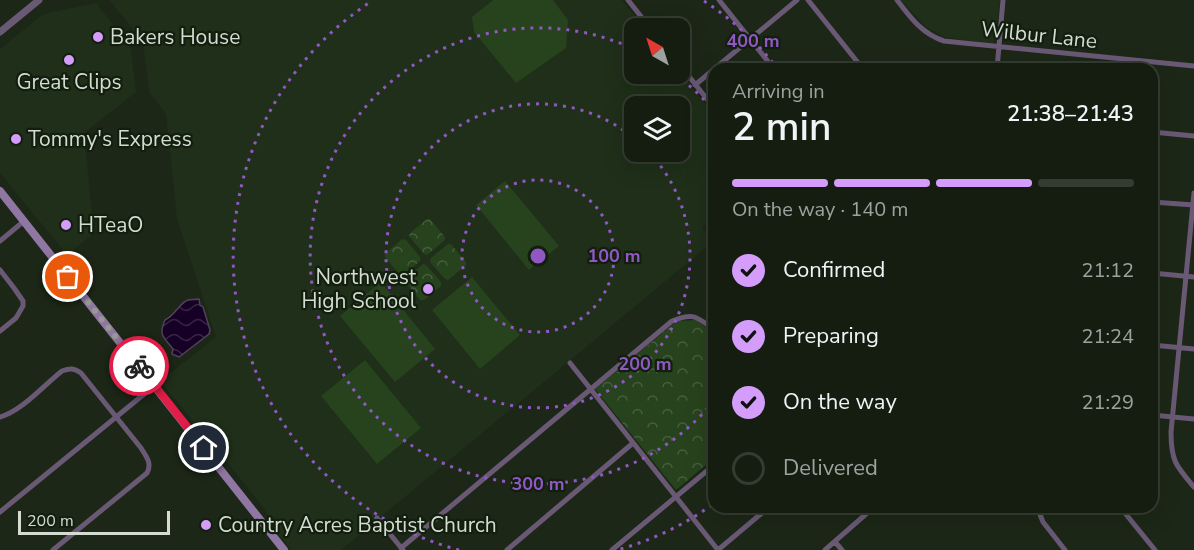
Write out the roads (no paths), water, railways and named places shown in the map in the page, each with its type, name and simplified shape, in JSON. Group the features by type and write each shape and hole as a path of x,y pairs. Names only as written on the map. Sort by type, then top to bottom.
{"main road":[{"path":"0,191 281,549"}],"street":[{"path":"0,32 39,0"},
{"path":"628,0 642,18"},
{"path":"719,0 769,63"},
{"path":"721,63 797,0"},
{"path":"808,0 858,63"},
{"name":"Wilbur Lane","path":"897,0 920,27 934,38 944,41 1194,66"},
{"path":"998,63 1003,0"},
{"path":"695,85 708,74"},
{"path":"690,78 708,101"},
{"path":"1158,133 1194,136"},
{"path":"1194,193 1171,450 1177,467 1194,487"},
{"path":"1158,202 1193,205"},
{"path":"0,241 24,221"},
{"path":"0,270 15,288 23,301 23,306 16,318 0,331"},
{"path":"1158,274 1194,278"},
{"path":"377,518 402,549 672,321 687,315 708,325"},
{"path":"1158,346 1194,350"},
{"path":"570,363 718,550 762,513"},
{"path":"0,417 15,410 62,371 69,368 76,369 117,417 148,460 147,474 53,550"},
{"path":"0,512 154,386"},
{"path":"1158,416 1194,419"},
{"path":"507,550 633,443"},
{"path":"612,550 708,470"},
{"path":"825,550 867,513"},
{"path":"1039,513 1043,522 1065,550"},
{"path":"1125,513 1155,550"},
{"path":"835,542 842,550"}],"water":[{"path":"199,299 210,330 209,334 179,357 172,354 173,349 163,336 163,325 165,320 182,304 189,300"}],"place":[{"name":"Bakers House","path":"98,37"},
{"name":"Great Clips","path":"69,60"},
{"name":"Tommy's Express","path":"16,139"},
{"name":"HTeaO","path":"66,225"},
{"name":"Northwest High School","path":"428,289"},
{"name":"Country Acres Baptist Church","path":"206,525"}]}
